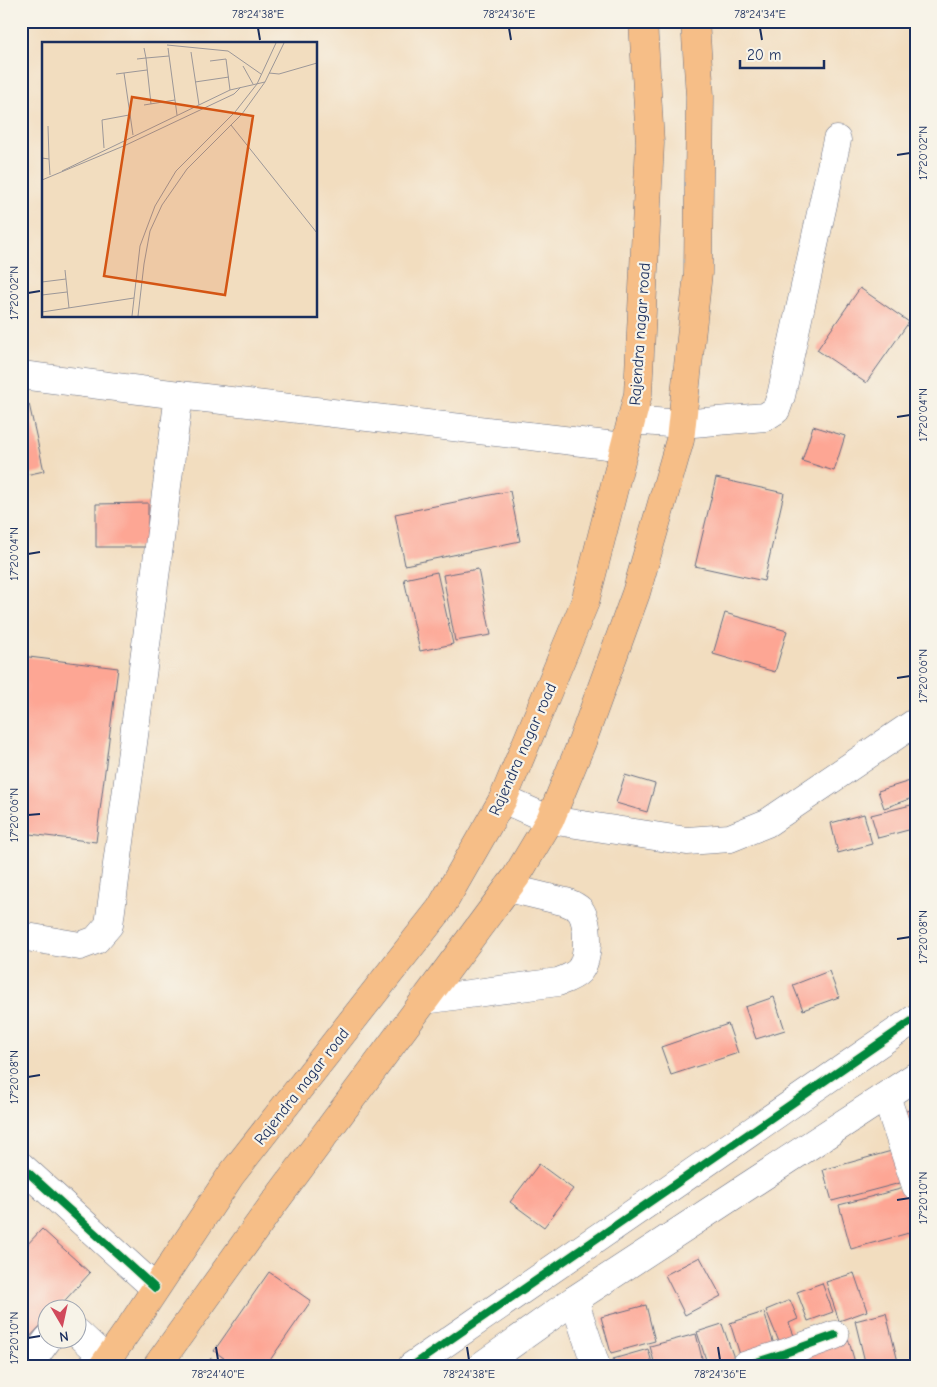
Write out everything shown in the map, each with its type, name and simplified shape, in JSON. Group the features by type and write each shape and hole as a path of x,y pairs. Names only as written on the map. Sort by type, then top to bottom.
{"main road":[{"name":"Rajendra nagar road","path":"105,1363 231,1175 440,908 503,799 585,602 638,394 650,143 643,21"},
{"path":"157,1366 277,1199 516,877 550,820 582,742 636,593 680,440 698,272 700,96 695,21"}],"street":[{"path":"631,420 682,424 765,417 776,410 781,396 837,140"},
{"path":"21,375 624,447"},
{"path":"21,936 80,946 96,940 109,925 179,395"},
{"path":"503,799 550,820 688,841 730,838 767,823 916,722"},
{"path":"424,1000 558,982 571,977 579,970 586,953 587,939 584,918 579,910 574,905 566,902 508,888"},
{"path":"412,1366 916,1018"},
{"path":"481,1366 574,1300 916,1076"},
{"path":"886,1096 916,1186"},
{"path":"21,1166 155,1288"},
{"path":"574,1300 596,1366"},
{"path":"744,1366 790,1359 835,1334"},
{"path":"88,1343 105,1363"},
{"path":"28,1366 40,1350"}],"building":[{"path":"860,288 909,322 866,383 817,350"},
{"path":"29,404 44,471 21,476 21,405"},
{"path":"813,426 845,436 834,471 802,461"},
{"path":"716,478 784,493 764,581 695,566"},
{"path":"510,491 520,541 405,565 395,514"},
{"path":"148,503 148,547 96,547 96,504"},
{"path":"478,569 491,635 455,641 443,575"},
{"path":"437,572 453,644 420,651 404,579"},
{"path":"725,613 787,631 775,672 713,654"},
{"path":"21,656 118,668 96,842 21,833"},
{"path":"625,775 655,784 647,812 616,803"},
{"path":"910,781 915,797 884,808 878,791"},
{"path":"915,804 916,828 878,838 871,815"},
{"path":"864,814 872,844 838,853 831,823"},
{"path":"829,971 839,997 803,1010 793,985"},
{"path":"774,997 785,1030 756,1039 745,1007"},
{"path":"728,1024 738,1053 671,1075 661,1047"},
{"path":"916,1108 916,1149 903,1112"},
{"path":"895,1150 904,1182 832,1201 823,1170"},
{"path":"539,1164 573,1189 544,1227 510,1202"},
{"path":"908,1187 916,1215 916,1231 851,1249 839,1205"},
{"path":"42,1229 90,1273 65,1300 38,1300 38,1328 21,1346 21,1251"},
{"path":"700,1257 721,1296 685,1315 665,1275"},
{"path":"269,1272 311,1301 266,1366 235,1366 214,1351"},
{"path":"854,1273 867,1311 839,1321 826,1282"},
{"path":"822,1283 833,1312 808,1321 797,1292"},
{"path":"790,1300 798,1319 789,1323 797,1343 782,1349 766,1310"},
{"path":"646,1305 655,1341 611,1353 601,1317"},
{"path":"764,1312 775,1348 741,1358 730,1323"},
{"path":"886,1313 899,1366 866,1366 855,1321"},
{"path":"722,1324 735,1361 720,1366 708,1366 697,1332"},
{"path":"696,1334 704,1366 655,1366 650,1346"},
{"path":"848,1338 856,1366 798,1366 794,1352"},
{"path":"648,1349 653,1366 615,1366 613,1359"},
{"path":"585,1357 587,1366 555,1366 555,1365"},
{"path":"211,1358 223,1366 206,1366"}],"cycle path":[{"path":"412,1366 916,1018"},
{"path":"21,1166 155,1288"},
{"path":"744,1366 835,1335"}]}
